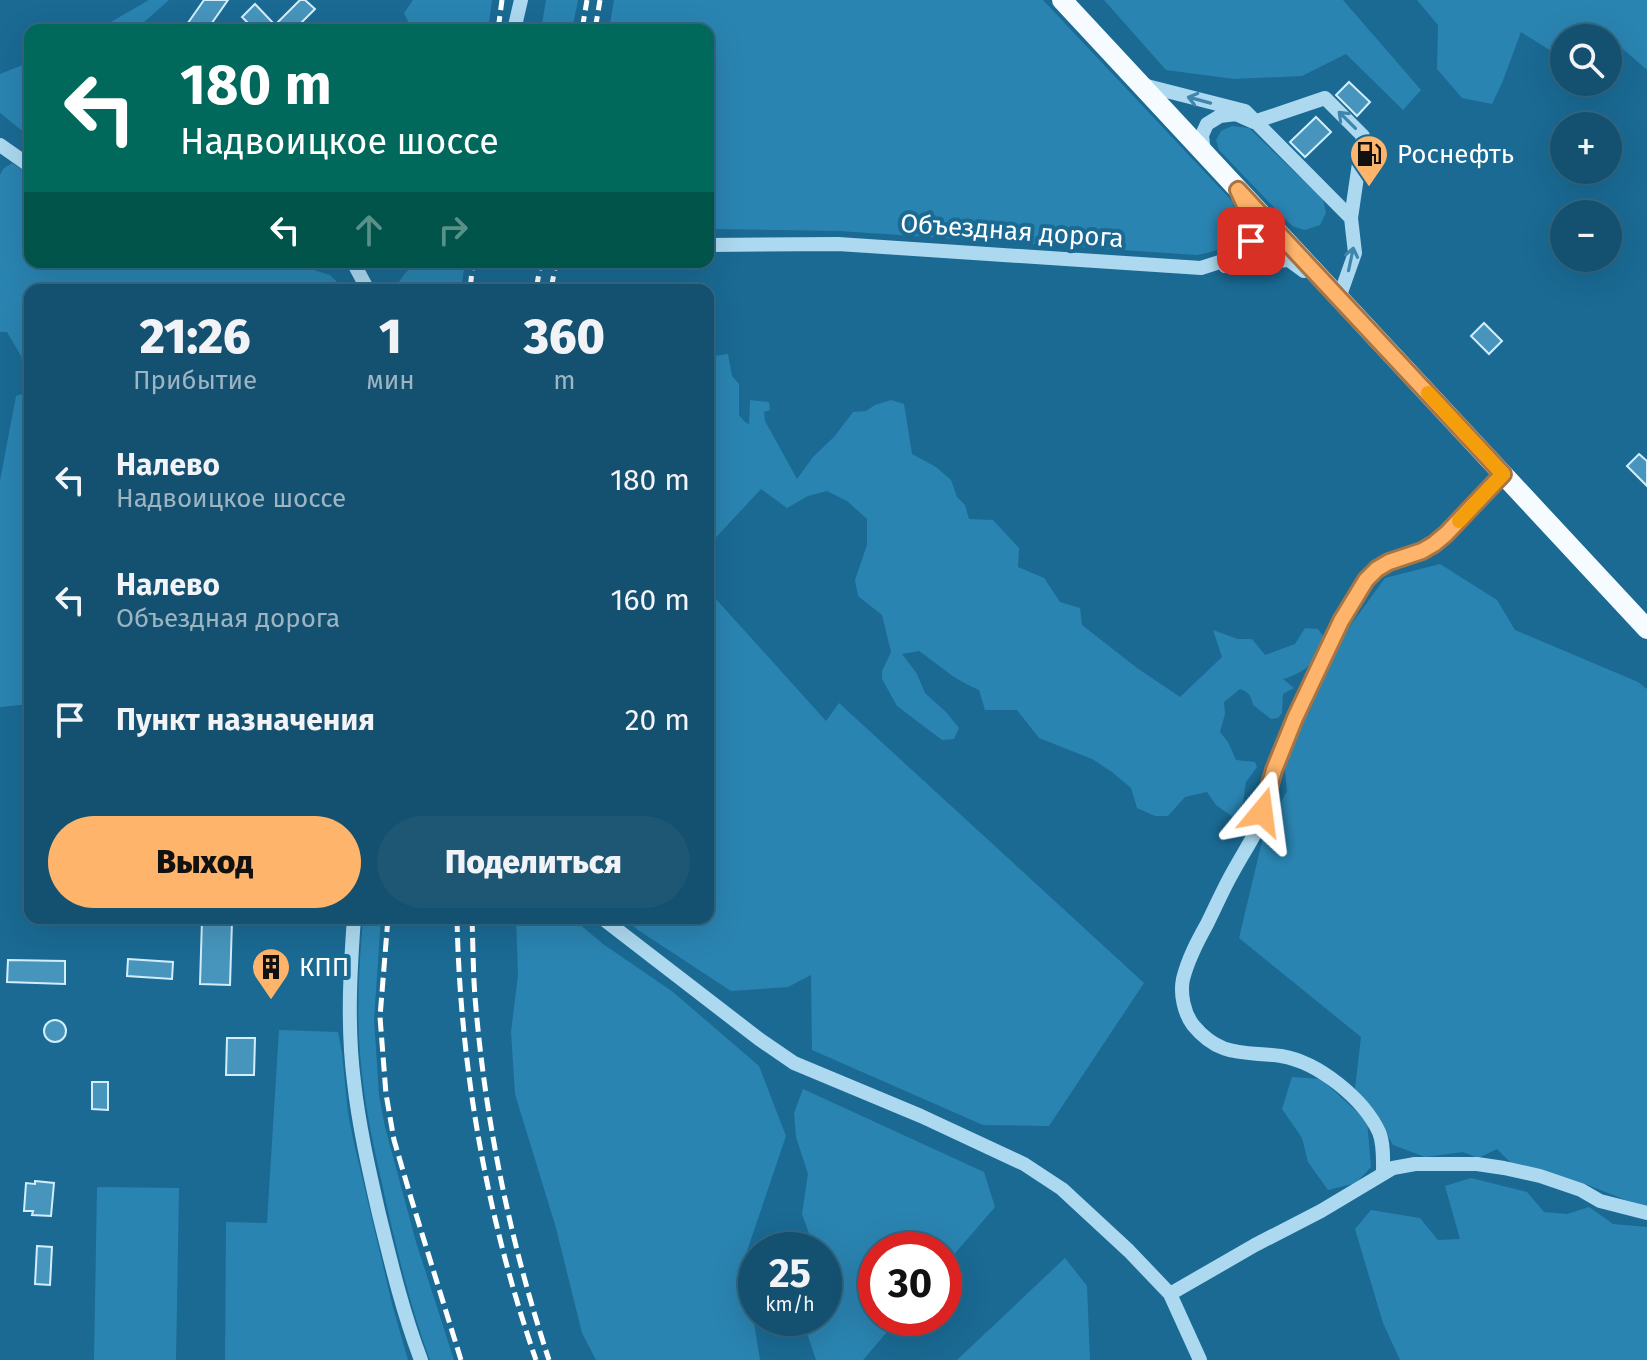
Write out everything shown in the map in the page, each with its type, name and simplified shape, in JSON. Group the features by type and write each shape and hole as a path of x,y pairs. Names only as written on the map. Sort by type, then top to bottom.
{"main road":[{"path":"1062,0 1647,629"}],"street":[{"path":"515,24 521,0"},
{"path":"1140,85 1245,111 1351,218"},
{"path":"1201,268 1289,260 1339,298 1355,253 1351,218 1363,136 1325,98 1254,122 1236,114 1220,116 1207,124 1202,135 1204,154"},
{"path":"3,152 24,163"},
{"name":"Объездная дорога","path":"714,245 838,244 1201,268 1235,257 1251,241 1250,216 1238,190"},
{"path":"1383,1174 1380,1134 1358,1101 1342,1086 1300,1062 1284,1057 1232,1052 1205,1037 1185,1012 1182,983 1193,950 1254,834 1274,770 1295,718 1341,621 1366,580 1389,562 1434,544 1503,474"},
{"path":"354,924 350,1018 353,1081 361,1135 397,1286 421,1360"},
{"path":"610,924 794,1063 921,1116 1024,1164 1062,1189 1170,1294 1200,1360"},
{"path":"1170,1294 1393,1168 1415,1164 1477,1164 1504,1168 1540,1176 1581,1190 1600,1201 1647,1213"}],"shaded area":[{"path":"149,0 169,0 142,24 107,24"},
{"path":"413,0 492,0 489,24 409,24 404,13"},
{"path":"546,0 578,0 573,24 542,24"},
{"path":"614,0 1043,0 1232,201 1236,233 1228,245 1197,255 839,231 714,229 714,24 610,24"},
{"path":"1104,0 1343,0 1421,90 1403,110 1346,54 1302,76 1234,79 1166,70"},
{"path":"1417,0 1647,0 1647,70 1622,48 1622,24 1550,24 1550,50 1521,32 1492,104 1462,98 1437,69 1438,25"},
{"path":"24,64 24,132 0,113 0,74"},
{"path":"1232,126 1249,128 1323,199 1326,213 1320,225 1305,230 1292,226 1219,150 1216,140 1221,131"},
{"path":"12,163 24,171 24,268 308,268 330,275 339,284 24,284 24,367 7,332 0,332 0,175"},
{"path":"464,268 462,284 399,284 410,269"},
{"path":"728,354 732,376 739,384 739,415 745,422 749,424 750,400 769,402 770,410 764,412 765,421 797,479 853,412 866,411 891,400 904,404 912,454 936,467 951,480 969,519 993,520 1019,548 1018,567 1044,578 1060,602 1080,608 1082,625 1180,697 1222,657 1213,630 1238,639 1252,639 1265,655 1295,644 1305,628 1318,629 1324,637 1315,659 1299,673 1283,679 1294,688 1283,694 1282,713 1278,718 1271,719 1253,705 1249,695 1240,689 1224,702 1225,714 1220,732 1236,760 1255,762 1257,767 1246,782 1243,803 1234,818 1216,805 1207,792 1185,797 1168,816 1155,816 1137,808 1131,788 1112,772 1092,759 1039,738 1017,710 985,710 979,690 919,651 902,654 917,674 925,693 959,728 954,739 942,740 897,706 882,679 882,671 891,652 882,615 858,596 855,580 867,545 867,519 847,501 827,491 808,496 787,508 761,489 714,540 715,356"},
{"path":"24,393 24,705 0,707 0,481 16,396"},
{"path":"1440,564 1497,600 1515,630 1638,682 1647,689 1647,1207 1588,1185 1513,1165 1497,1149 1478,1158 1463,1152 1425,1157 1393,1145 1378,1118 1355,1088 1361,1037 1239,938 1264,833 1287,791 1284,762 1347,630 1385,578"},
{"path":"714,592 715,598 826,721 839,703 1144,983 1049,1126 983,1125 812,1050 811,975 788,987 731,991 632,924 714,924"},
{"path":"363,924 381,924 374,1019 379,1095 416,1242 454,1360 430,1360 405,1282 365,1099 359,1046"},
{"path":"516,924 579,924 673,992 759,1066 786,1136 753,1232 738,1232 738,1336 756,1336 760,1360 596,1360 582,1333 556,1228 515,1094 511,1032 518,975"},
{"path":"279,1030 338,1032 354,1143 408,1360 225,1360 226,1222 267,1223"},
{"path":"1292,1077 1321,1079 1367,1121 1371,1167 1356,1183 1328,1190 1308,1162 1302,1138 1282,1109"},
{"path":"803,1089 984,1172 995,1207 962,1245 962,1232 858,1232 858,1336 884,1336 863,1360 816,1360 808,1336 842,1336 842,1232 808,1232 802,1214 808,1174 796,1137 794,1113"},
{"path":"1471,1178 1527,1192 1544,1212 1567,1214 1589,1207 1613,1224 1647,1227 1647,1360 1400,1360 1383,1323 1355,1229 1371,1210 1420,1218 1438,1240 1460,1239 1445,1186"},
{"path":"97,1187 179,1188 176,1360 94,1360"},
{"path":"1065,1258 1087,1286 1090,1360 957,1360"}],"building":[{"path":"204,0 228,0 211,24 187,24"},
{"path":"300,0 305,0 315,9 300,24 276,24"},
{"path":"255,4 274,24 249,24 242,17"},
{"path":"1349,82 1370,102 1357,116 1336,95"},
{"path":"1316,117 1331,132 1305,157 1290,142"},
{"path":"1484,323 1502,341 1489,354 1471,336"},
{"path":"1639,454 1647,461 1647,486 1627,466"},
{"path":"202,924 232,924 230,985 200,984"},
{"path":"128,959 173,962 172,979 127,976"},
{"path":"8,960 65,961 65,984 7,982"},
{"path":"55,1020 63,1023 66,1031 63,1039 55,1042 47,1039 44,1031 47,1023"},
{"path":"227,1038 255,1038 254,1075 226,1075"},
{"path":"92,1082 108,1082 108,1110 92,1109"},
{"path":"35,1181 54,1183 51,1216 32,1215 33,1211 24,1211 26,1183 35,1184"},
{"path":"37,1246 52,1247 50,1285 35,1284"}],"railway":[{"path":"499,24 502,0"},
{"path":"583,24 587,0"},
{"path":"596,24 600,0"},
{"path":"471,284 472,268"},
{"path":"537,284 540,268"},
{"path":"552,284 555,268"},
{"path":"388,924 380,1017 386,1094 394,1140 461,1360"},
{"path":"457,924 464,1030 479,1142 503,1252 536,1360"},
{"path":"472,924 479,1043 493,1135 522,1271 549,1360"}],"slow traffic":[{"path":"1428,393 1503,474 1459,521"}],"place":[{"name":"Роснефть","path":"1369,188"},
{"name":"КПП","path":"271,1001"}],"route":[{"path":"1251,241 1250,216 1238,190 1503,474 1434,544 1408,557 1389,562 1366,580 1341,621 1282,747 1262,812"}]}
